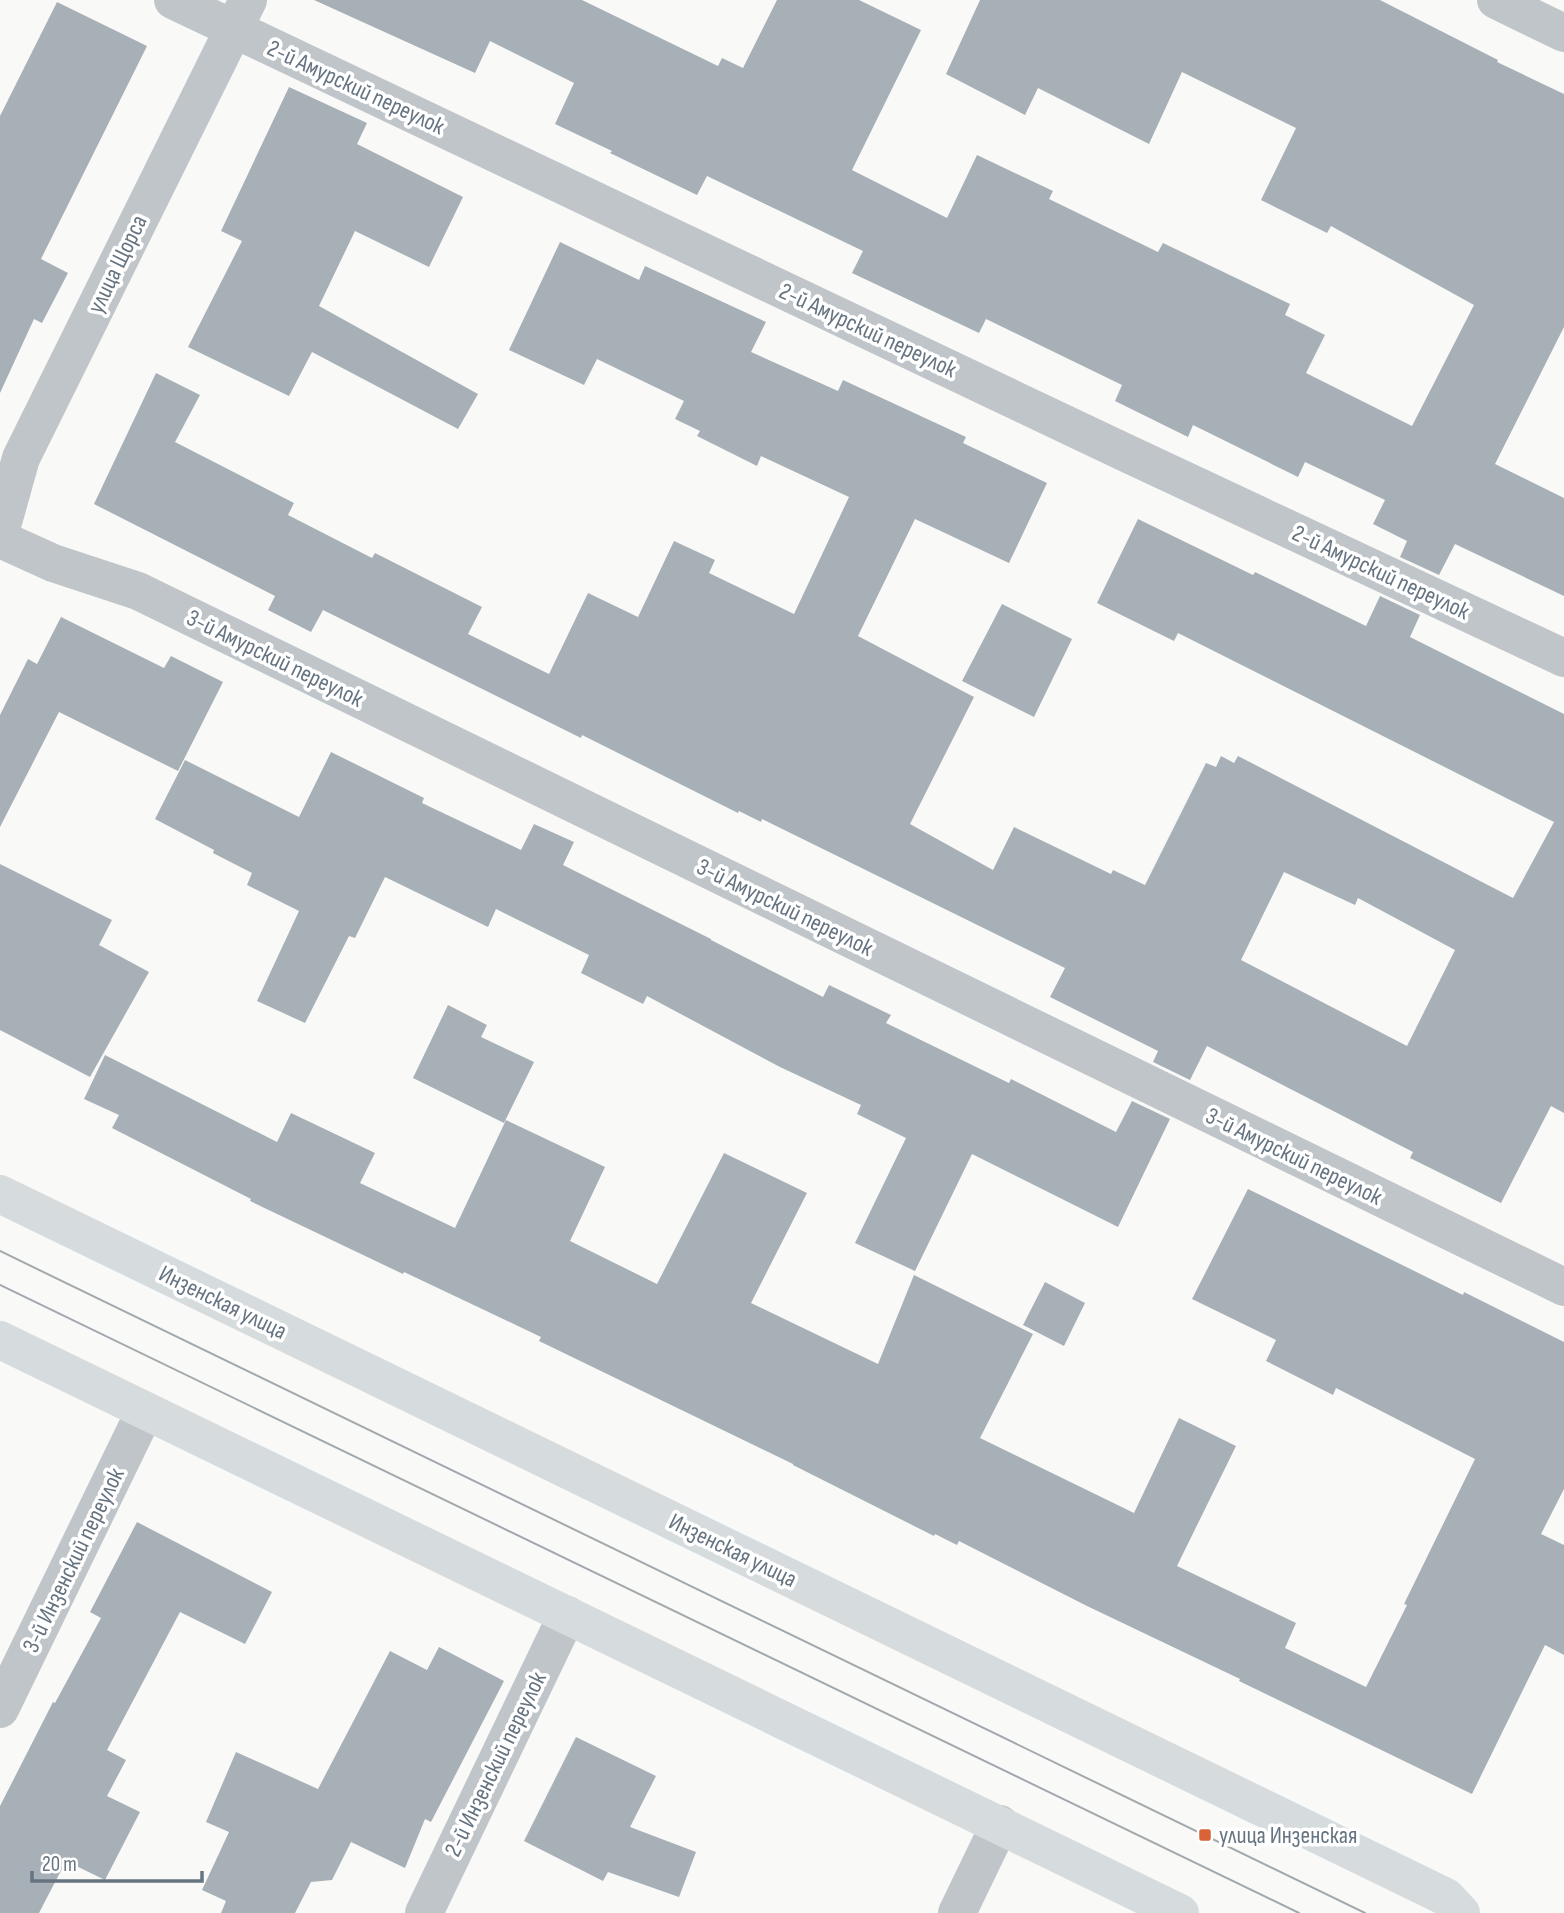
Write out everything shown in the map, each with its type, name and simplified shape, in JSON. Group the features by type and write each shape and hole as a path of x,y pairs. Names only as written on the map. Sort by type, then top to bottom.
{"main road":[{"name":"Инзенская улица","path":"0,1194 1446,1897 1461,1913"},
{"path":"0,1340 1180,1913"}],"street":[{"name":"2-й Амурский переулок","path":"173,0 240,14 1124,452 1564,658"},
{"path":"1496,0 1564,33"},
{"name":"улица Щорса","path":"0,533 21,458 240,14"},
{"name":"3-й Амурский переулок","path":"0,539 53,563 138,592 1564,1287"},
{"name":"3-й Инзенский переулок","path":"0,1709 145,1411"},
{"name":"2-й Инзенский переулок","path":"424,1913 567,1615"},
{"path":"957,1913 1000,1824"}],"building":[{"path":"314,0 582,0 718,66 722,58 743,68 777,0 859,0 921,30 852,170 947,218 977,155 1053,191 1049,199 1158,252 1163,243 1290,304 1285,315 1325,335 1306,373 1412,426 1474,305 1331,226 1327,233 1261,200 1296,128 1182,72 1149,144 1038,88 1025,115 946,74 980,0 1380,0 1564,94 1564,327 1495,464 1564,498 1564,596 1455,544 1439,575 1400,557 1407,541 1373,524 1385,500 1305,462 1298,477 1193,425 1188,437 1115,401 1122,385 986,319 979,333 852,273 863,251 707,176 697,195 610,153 612,151 555,124 574,83 490,41 475,73"},
{"path":"57,2 147,46 41,259 68,273 42,323 34,319 0,393 0,116"},
{"path":"289,87 367,123 357,144 463,197 429,267 355,231 319,306 478,394 458,429 312,352 289,396 188,347 242,241 221,231"},
{"path":"560,242 639,280 645,266 766,322 751,352 838,391 843,380 966,437 963,443 1047,483 1009,563 915,519 858,636 974,697 910,824 993,870 1014,827 1111,874 1113,870 1145,885 1206,763 1216,767 1221,756 1234,763 1238,756 1513,898 1554,822 1178,633 1174,641 1097,603 1138,519 1366,626 1380,596 1420,615 1410,637 1564,714 1564,1113 1551,1106 1501,1203 1410,1158 1413,1152 1207,1046 1190,1080 1153,1062 1158,1051 1050,997 1065,968 762,819 761,822 739,811 738,813 582,735 581,738 323,610 311,632 268,610 275,596 94,504 156,373 200,395 175,442 294,503 288,515 372,558 375,553 482,607 468,634 549,674 588,593 638,617 674,541 715,560 709,573 794,614 849,497 761,456 757,466 697,436 700,431 675,419 684,401 597,359 584,385 509,350","holes":["1284,872 1355,905 1358,898 1455,950 1407,1046 1241,960"]},
{"path":"1002,604 1072,639 1034,717 962,681"},
{"path":"61,617 164,668 171,656 223,682 178,771 59,712 0,827 0,715 28,659 37,664"},
{"path":"331,752 424,798 422,803 521,850 534,824 574,842 563,865 823,997 829,985 891,1015 886,1023 1009,1083 1011,1079 1116,1132 1132,1101 1170,1119 1118,1227 972,1154 915,1271 855,1243 906,1138 857,1114 861,1105 780,1067 647,996 643,1004 581,973 589,955 496,909 488,927 385,877 355,938 349,936 305,1023 257,1001 299,911 247,885 252,873 155,819 185,760 299,817"},
{"path":"0,864 112,920 99,945 149,972 90,1077 0,1030"},
{"path":"448,1005 487,1025 481,1037 534,1062 504,1123 413,1078"},
{"path":"105,1055 277,1142 291,1113 375,1153 360,1183 455,1228 506,1120 605,1167 570,1241 657,1284 724,1153 807,1193 751,1303 878,1364 914,1275 1033,1334 980,1438 1134,1513 1179,1418 1236,1446 1177,1566 1296,1623 1285,1648 1366,1687 1475,1459 1336,1388 1333,1395 1266,1361 1276,1340 1192,1299 1248,1189 1564,1342 1564,1489 1541,1534 1564,1545 1564,1655 1545,1645 1472,1794 959,1541 957,1545 935,1534 934,1536 793,1464 539,1341 541,1337 250,1201 251,1199 112,1128 119,1115 84,1099"},
{"path":"1045,1282 1085,1303 1064,1346 1023,1325"},
{"path":"137,1522 272,1592 245,1644 180,1612 107,1750 126,1760 107,1796 140,1812 105,1880 66,1861 39,1913 0,1913 0,1806 53,1702 55,1703 101,1618 90,1612"},
{"path":"439,1647 504,1681 431,1822 425,1819 405,1868 351,1842 332,1880 311,1882 295,1913 221,1913 226,1901 202,1890 229,1832 206,1822 236,1752 318,1789 390,1651 427,1670"},
{"path":"576,1737 656,1776 630,1827 696,1852 679,1897 608,1872 603,1881 524,1841"}],"tram line":[{"path":"0,1251 1365,1913"},
{"path":"0,1285 1299,1913"}],"place":[{"name":"улица Инзенская","path":"1205,1835"}]}
